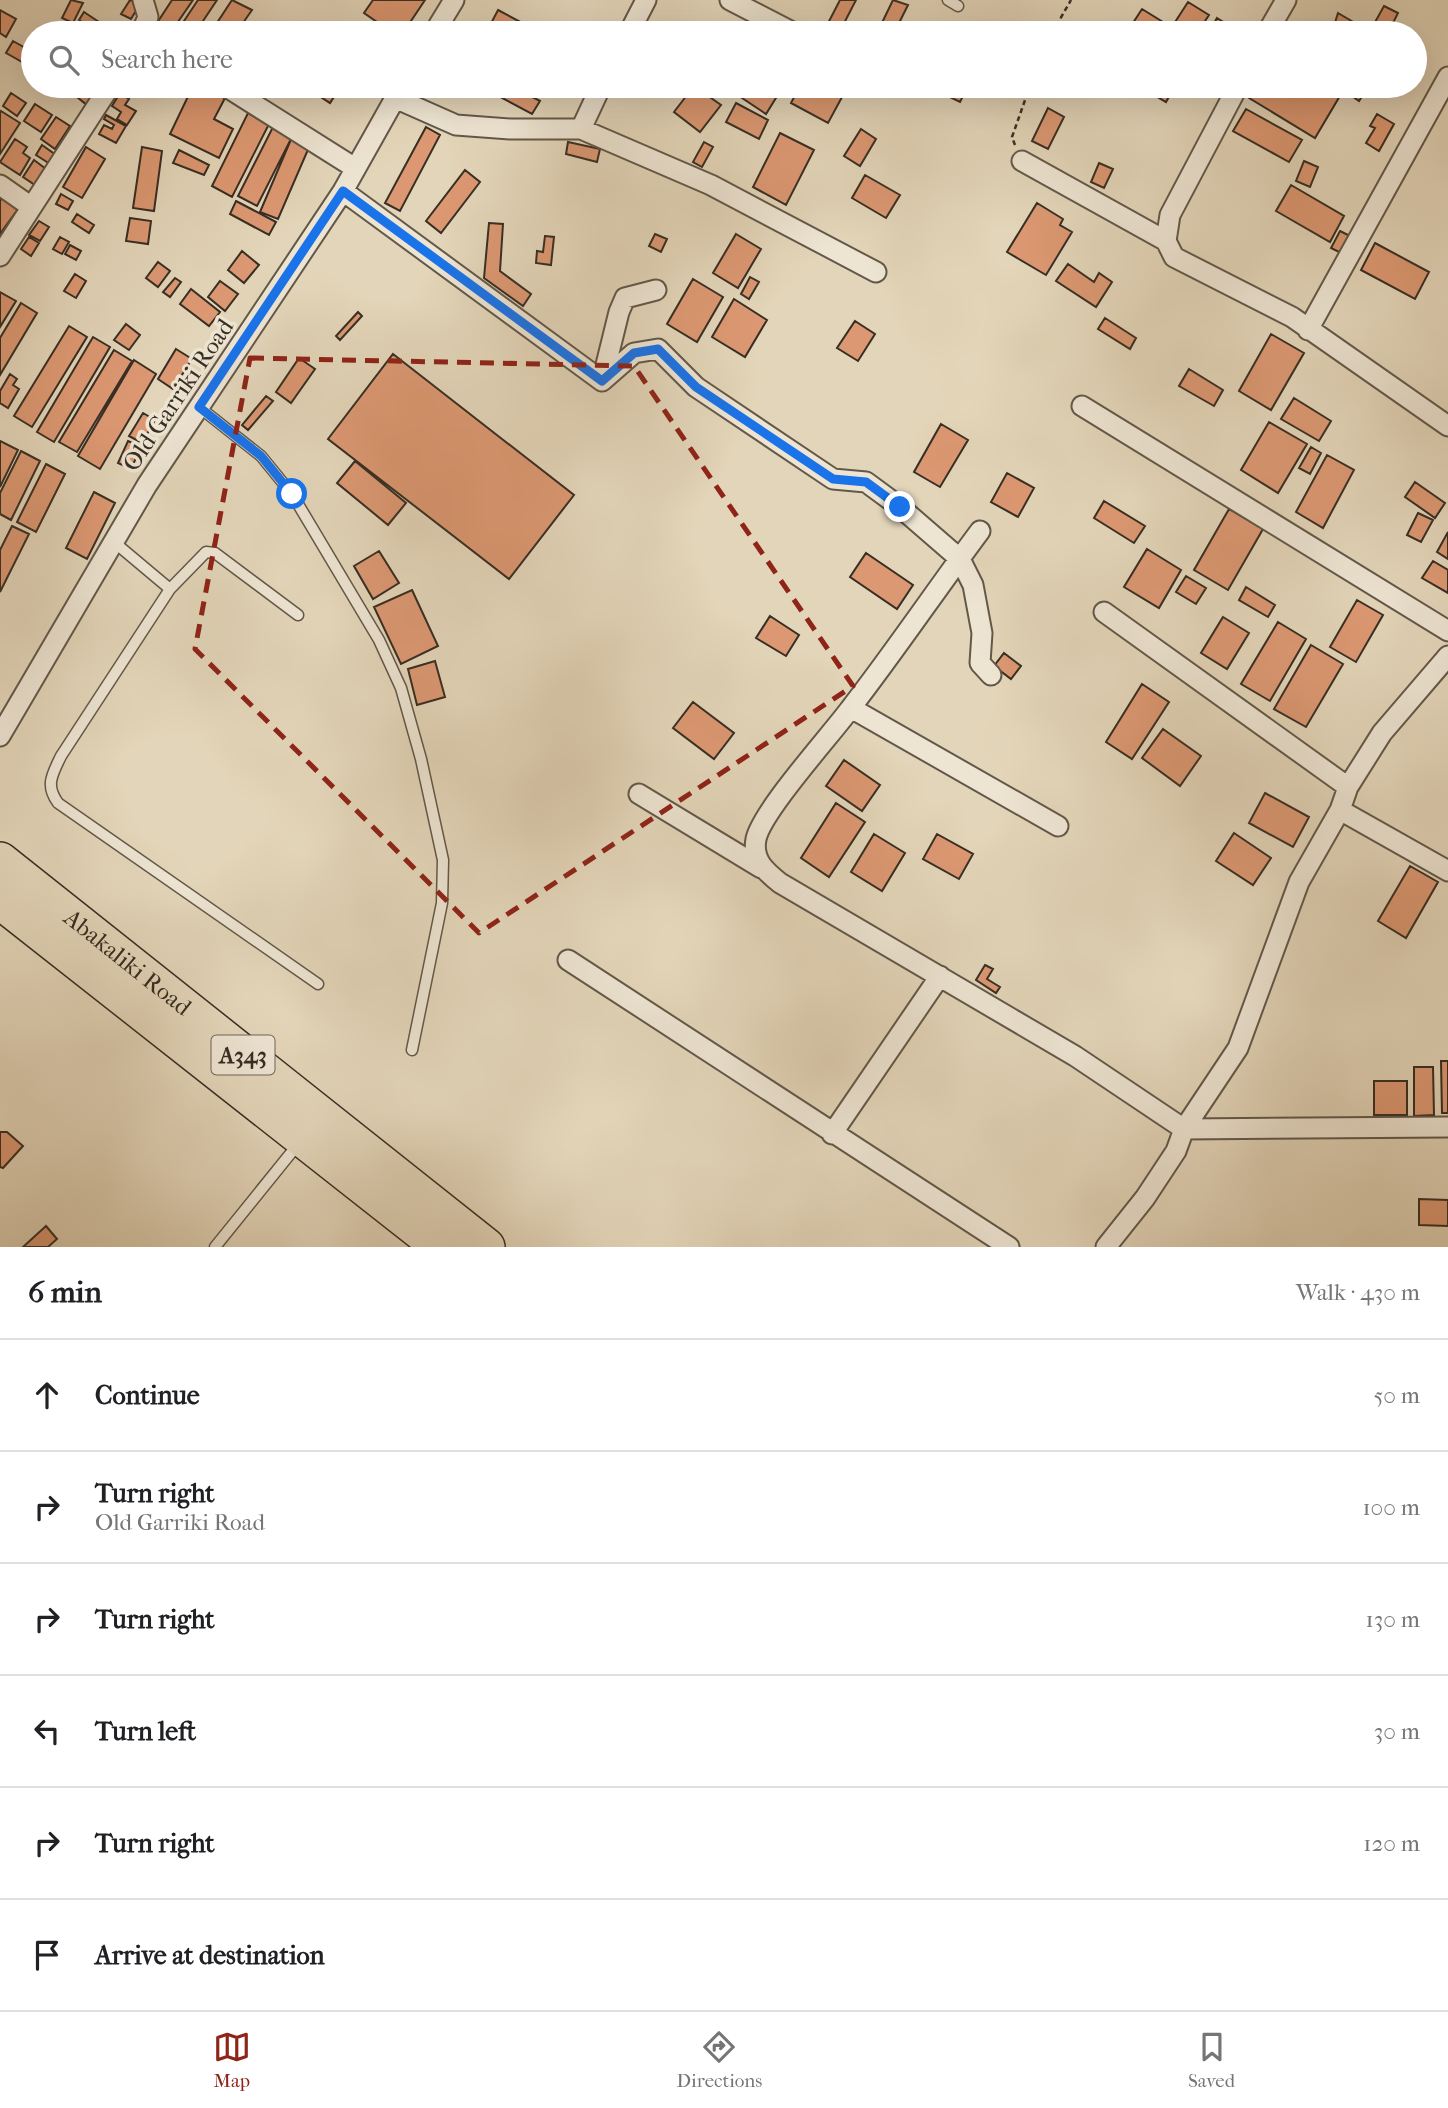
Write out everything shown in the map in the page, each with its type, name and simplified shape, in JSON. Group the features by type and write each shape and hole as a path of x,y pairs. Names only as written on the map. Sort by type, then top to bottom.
{"highway":[{"name":"Abakaliki Road","path":"0,861 486,1247"},
{"name":"Abakaliki Road","path":"0,900 427,1240"}],"street":[{"path":"142,0 147,21"},
{"path":"441,21 454,0"},
{"path":"635,21 646,0"},
{"path":"730,0 771,21"},
{"path":"1275,21 1286,0"},
{"path":"1308,330 1448,77"},
{"path":"0,256 102,98"},
{"path":"244,98 355,168"},
{"name":"Old Garriki Road","path":"0,736 114,542 199,407 343,191 395,98"},
{"path":"409,98 456,125 510,129 581,129 711,185 876,272"},
{"path":"581,129 595,98"},
{"path":"1166,241 1170,215 1232,98"},
{"path":"1022,161 1166,241 1174,257 1292,317 1448,426"},
{"path":"0,185 30,206"},
{"path":"343,191 602,381"},
{"path":"602,381 625,298 656,290"},
{"path":"602,381 634,353 658,349 696,387 833,479 866,482 900,507 960,559 973,585 982,633 980,663 991,675"},
{"path":"1082,406 1448,631"},
{"path":"761,868 755,851 757,836 777,802 851,708 980,531"},
{"path":"1104,612 1348,788"},
{"path":"1105,1247 1167,1165 1184,1129 1238,1048 1299,882 1340,810 1348,788 1382,733 1448,656"},
{"path":"851,708 1058,826"},
{"path":"639,794 761,868 780,883 1075,1056 1184,1129 1448,1127"},
{"path":"1340,810 1448,871"},
{"path":"568,960 1009,1247"},
{"path":"832,1134 940,976"}],"lane":[{"path":"948,0 958,6"},
{"path":"199,407 261,456 292,494 373,629 401,688 443,860 442,903 412,1050"},
{"path":"114,542 170,589"},
{"path":"298,615 215,553 206,552 170,589 61,756 49,782 50,792 58,803 318,984"},
{"path":"215,1247 302,1140"}],"path":[{"path":"1059,21 1071,0"},
{"path":"1022,161 1012,137 1026,98"}],"highlighted area":[{"path":"250,358 634,366 853,686 479,933 195,649"}],"building":[{"path":"71,0 83,3 74,21 62,18"},
{"path":"130,0 140,4 131,19 121,14"},
{"path":"172,0 193,0 179,21 158,21"},
{"path":"198,0 217,0 203,21 184,21"},
{"path":"232,0 252,10 244,21 218,21"},
{"path":"373,0 425,0 411,21 376,21 364,13"},
{"path":"840,0 856,0 845,21 829,21"},
{"path":"893,0 908,5 900,21 883,21"},
{"path":"1188,2 1209,15 1205,21 1176,21"},
{"path":"1384,6 1398,13 1394,21 1376,21"},
{"path":"1142,9 1161,21 1134,21"},
{"path":"0,10 16,19 6,37 0,33"},
{"path":"498,10 519,21 492,21"},
{"path":"84,12 98,21 80,21"},
{"path":"1338,13 1352,21 1336,21"},
{"path":"13,41 21,46 21,61 6,53"},
{"path":"11,93 26,103 17,116 3,106"},
{"path":"78,98 94,98 88,106"},
{"path":"117,98 128,98 125,105 136,111 127,125 117,119 121,112 112,106"},
{"path":"187,98 225,98 214,119 233,129 219,158 170,134"},
{"path":"502,98 534,98 540,101 532,114"},
{"path":"685,98 711,98 721,105 700,132 674,112"},
{"path":"742,98 776,98 766,114"},
{"path":"794,98 842,98 828,123 791,103"},
{"path":"1249,98 1339,98 1315,138"},
{"path":"736,103 768,120 759,139 726,122"},
{"path":"35,104 52,115 41,132 24,121"},
{"path":"1048,108 1064,117 1048,149 1032,141"},
{"path":"1246,109 1302,140 1289,162 1233,131"},
{"path":"1,111 20,123 0,154 0,113"},
{"path":"248,113 269,124 232,197 212,186"},
{"path":"1377,114 1394,124 1379,151 1366,143 1375,128 1370,126"},
{"path":"106,115 126,126 116,143 99,134 104,125 112,129 114,125 104,119"},
{"path":"56,117 70,126 55,149 41,139"},
{"path":"273,127 292,137 257,206 238,196"},
{"path":"426,127 440,135 400,211 385,203"},
{"path":"861,129 876,139 860,166 844,156"},
{"path":"780,133 814,150 786,205 753,187"},
{"path":"292,137 310,145 278,219 260,212"},
{"path":"15,139 27,147 23,153 30,158 20,175 0,162"},
{"path":"568,142 600,149 597,162 566,154"},
{"path":"704,142 713,147 702,167 693,162"},
{"path":"42,145 56,155 50,164 36,155"},
{"path":"86,147 105,159 82,198 63,187"},
{"path":"142,147 162,151 154,211 133,208"},
{"path":"179,150 209,165 204,175 173,163"},
{"path":"34,160 46,169 35,185 23,177"},
{"path":"1304,161 1318,167 1310,187 1296,181"},
{"path":"1099,163 1113,169 1104,188 1091,182"},
{"path":"465,170 480,182 441,233 426,221"},
{"path":"865,175 900,195 886,218 852,198"},
{"path":"1291,185 1344,216 1330,242 1276,211"},
{"path":"61,194 73,201 68,210 56,204"},
{"path":"2,198 18,209 0,234 0,201"},
{"path":"236,201 276,222 269,235 230,214"},
{"path":"1037,203 1063,219 1060,225 1072,232 1046,275 1007,252"},
{"path":"77,214 94,225 89,233 72,222"},
{"path":"130,218 151,221 148,244 126,241"},
{"path":"39,221 49,227 40,241 29,235"},
{"path":"489,223 503,224 500,271 531,294 523,306 484,278"},
{"path":"1340,231 1352,237 1343,254 1331,248"},
{"path":"655,234 667,239 661,252 649,246"},
{"path":"736,234 761,249 738,288 713,273"},
{"path":"545,236 554,237 551,265 536,263 537,251 543,252"},
{"path":"29,237 39,243 31,256 21,249"},
{"path":"60,237 69,242 62,254 53,249"},
{"path":"1375,243 1429,272 1415,299 1361,270"},
{"path":"70,245 81,251 76,260 65,254"},
{"path":"242,251 259,265 244,283 228,270"},
{"path":"158,262 170,271 158,287 146,278"},
{"path":"1068,264 1094,282 1099,273 1112,282 1096,307 1056,281"},
{"path":"75,274 86,281 76,298 64,291"},
{"path":"750,277 759,282 749,299 741,294"},
{"path":"175,278 181,282 170,297 163,292"},
{"path":"693,279 723,297 697,342 667,324"},
{"path":"220,281 238,294 225,311 208,297"},
{"path":"191,289 220,312 209,326 180,304"},
{"path":"0,292 16,301 0,327"},
{"path":"734,299 767,320 745,357 712,337"},
{"path":"21,303 37,313 0,375 0,338"},
{"path":"358,312 362,316 340,340 336,336"},
{"path":"1105,318 1136,338 1130,349 1098,329"},
{"path":"855,321 875,334 858,361 837,348"},
{"path":"126,324 140,335 129,350 114,340"},
{"path":"69,326 87,337 32,427 14,416"},
{"path":"1271,334 1304,353 1271,410 1239,391"},
{"path":"93,337 110,347 54,442 37,432"},
{"path":"176,349 192,359 173,389 158,379"},
{"path":"114,350 132,361 77,452 59,442"},
{"path":"393,354 574,495 509,579 328,439"},
{"path":"299,358 315,369 291,403 276,392"},
{"path":"134,360 156,374 100,469 78,456"},
{"path":"1189,369 1223,390 1214,406 1179,386"},
{"path":"10,374 17,379 13,385 19,389 8,408 0,403 0,391"},
{"path":"266,396 273,401 248,430 242,425"},
{"path":"1294,398 1331,421 1319,441 1281,419"},
{"path":"143,413 155,420 142,443 129,436"},
{"path":"1269,422 1307,444 1278,493 1241,470"},
{"path":"941,424 968,440 940,487 914,472"},
{"path":"0,441 18,450 0,487"},
{"path":"128,441 141,447 131,469 118,463"},
{"path":"1311,447 1321,453 1310,474 1299,468"},
{"path":"21,451 40,461 11,520 0,514 0,493"},
{"path":"1327,455 1354,470 1323,528 1296,512"},
{"path":"355,461 406,503 388,525 337,483"},
{"path":"46,464 65,474 36,532 17,522"},
{"path":"1007,473 1034,488 1018,517 991,502"},
{"path":"1415,482 1445,503 1435,518 1405,497"},
{"path":"94,492 115,503 87,559 66,548"},
{"path":"1104,501 1145,526 1134,543 1094,518"},
{"path":"1229,509 1263,529 1228,590 1194,570"},
{"path":"1418,513 1433,520 1421,542 1407,535"},
{"path":"12,526 29,534 0,592 0,550"},
{"path":"1448,532 1448,559 1437,552"},
{"path":"1147,549 1181,570 1159,608 1124,587"},
{"path":"379,551 399,583 373,599 354,566"},
{"path":"866,553 913,585 897,609 850,577"},
{"path":"1433,561 1448,570 1448,593 1422,578"},
{"path":"1186,576 1206,588 1196,604 1176,592"},
{"path":"1246,587 1275,605 1268,617 1239,600"},
{"path":"412,590 438,646 401,664 374,607"},
{"path":"1357,600 1383,615 1356,662 1330,647"},
{"path":"770,616 799,635 786,656 756,638"},
{"path":"1223,617 1249,633 1227,669 1201,653"},
{"path":"1278,622 1306,639 1270,701 1241,684"},
{"path":"1311,645 1343,664 1306,727 1274,709"},
{"path":"1004,653 1021,666 1011,679 994,666"},
{"path":"435,661 445,697 417,705 408,669"},
{"path":"1142,684 1169,702 1132,759 1106,742"},
{"path":"693,702 734,733 714,759 673,728"},
{"path":"1163,729 1201,756 1180,786 1142,758"},
{"path":"844,760 880,785 862,811 826,786"},
{"path":"1265,793 1309,817 1293,847 1249,823"},
{"path":"836,803 865,822 829,877 801,858"},
{"path":"1234,833 1271,858 1253,885 1216,861"},
{"path":"874,834 905,853 882,891 851,872"},
{"path":"937,834 973,854 959,879 923,859"},
{"path":"1410,866 1438,882 1406,938 1378,921"},
{"path":"985,965 993,969 987,979 1000,987 996,993 976,980"},
{"path":"1441,1061 1448,1061 1448,1113 1442,1113"},
{"path":"1414,1067 1433,1067 1434,1115 1414,1116"},
{"path":"1374,1081 1407,1081 1407,1115 1374,1115"},
{"path":"0,1132 7,1132 23,1146 3,1168 0,1167"},
{"path":"1419,1199 1448,1200 1448,1226 1419,1225"},
{"path":"46,1226 57,1239 48,1247 23,1247"}],"route":[{"path":"292,494 261,456 199,407 343,191 602,381 634,353 658,349 696,387 833,479 866,482 900,507"}]}
